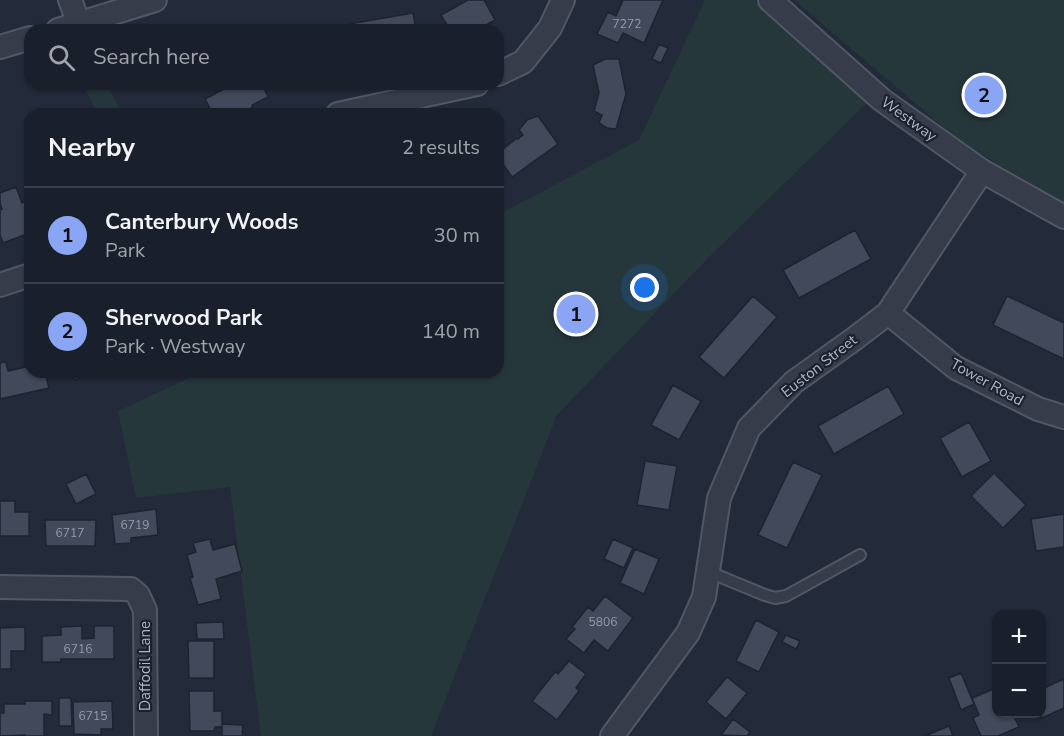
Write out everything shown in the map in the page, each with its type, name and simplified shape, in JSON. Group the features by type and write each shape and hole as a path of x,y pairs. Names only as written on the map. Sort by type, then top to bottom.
{"street":[{"path":"69,24 70,0"},
{"path":"79,24 155,0"},
{"path":"504,72 523,62 550,28 562,0"},
{"name":"Westway","path":"770,0 882,100 982,171 1064,217"},
{"path":"0,47 24,40"},
{"path":"366,108 449,90"},
{"name":"Euston Street","path":"612,736 688,633 704,597 719,498 748,428 794,381 888,313 982,171"},
{"path":"0,285 24,277"},
{"name":"Tower Road","path":"888,313 956,368 1038,409 1064,417"},
{"name":"Daffodil Lane","path":"0,587 130,589 138,595 145,610 146,736"}],"lane":[{"path":"709,572 765,596 775,598 786,596 860,555"}],"shaded area":[{"path":"705,0 755,0 867,103 709,257 557,415 431,736 261,736 230,487 136,498 118,411 189,378 504,378 504,212 639,140"},
{"path":"794,0 1064,0 1064,202 997,164 949,132"},
{"path":"86,90 110,90 119,108 95,108"}],"building":[{"path":"468,0 484,0 495,20 488,24 446,24 441,15"},
{"path":"623,0 663,0 644,43 623,33 618,43 597,34 608,12 616,16"},
{"path":"413,13 415,24 349,24"},
{"path":"659,44 668,48 661,63 652,59"},
{"path":"605,59 619,59 626,94 616,129 607,128 599,123 602,115 594,111 599,93 593,65"},
{"path":"222,90 265,90 268,97 252,105 251,108 210,108 205,99"},
{"path":"538,116 558,144 512,177 504,166 504,148 523,135 519,130 527,120"},
{"path":"16,187 22,203 24,202 24,235 3,243 0,235 0,210 2,209 0,193"},
{"path":"855,230 871,259 799,298 783,270"},
{"path":"753,296 777,317 724,378 699,357"},
{"path":"1007,296 1064,323 1064,359 993,325"},
{"path":"6,362 8,371 24,367 24,378 46,378 49,388 0,399 0,363"},
{"path":"673,385 701,401 679,440 651,425"},
{"path":"888,386 904,414 834,454 818,426"},
{"path":"969,422 991,461 962,477 940,438"},
{"path":"645,461 677,466 669,510 637,505"},
{"path":"793,462 822,475 787,548 758,535"},
{"path":"994,473 1026,505 1003,528 971,496"},
{"path":"86,474 96,494 76,504 66,484"},
{"path":"0,501 15,501 15,512 29,512 29,536 0,536"},
{"path":"156,509 158,535 131,538 131,543 115,544 112,515"},
{"path":"1064,514 1064,547 1036,551 1031,519"},
{"path":"45,520 96,520 95,546 46,546"},
{"path":"210,539 213,550 235,544 242,571 216,579 221,599 198,605 190,578 193,577 187,555 196,552 193,543"},
{"path":"613,539 633,548 624,568 604,559"},
{"path":"635,549 659,559 644,594 620,583"},
{"path":"605,596 633,618 608,651 594,640 584,653 566,639 575,629 572,627 588,607 593,611"},
{"path":"756,620 779,632 759,672 736,661"},
{"path":"223,622 224,639 197,639 196,623"},
{"path":"82,626 82,639 94,638 94,626 114,626 114,659 61,659 61,662 42,662 42,636 61,635 61,627"},
{"path":"25,627 25,651 11,651 11,669 0,669 0,628"},
{"path":"786,635 800,641 796,649 782,642"},
{"path":"188,641 214,641 214,678 189,678"},
{"path":"569,661 586,674 576,688 579,691 557,720 532,701 555,672 558,674"},
{"path":"961,673 974,704 961,710 949,678"},
{"path":"727,677 747,693 726,719 706,702"},
{"path":"1064,679 1064,708 1046,716 1046,687"},
{"path":"992,690 992,718 1015,718 1019,727 998,736 981,736 973,718 979,715 972,698"},
{"path":"189,691 214,691 214,711 222,711 222,727 215,727 214,731 190,731"},
{"path":"59,698 71,698 72,726 59,726"},
{"path":"25,701 52,701 52,715 44,714 44,736 0,736 0,713 4,713 4,704 25,704"},
{"path":"112,701 113,729 101,729 101,735 74,734 73,702"},
{"path":"733,719 750,732 747,736 721,735"},
{"path":"222,724 243,725 242,736 222,736"},
{"path":"949,726 953,736 925,736"}],"place":[{"name":"Sherwood Park","path":"984,95"},
{"name":"Canterbury Woods","path":"576,314"}]}
